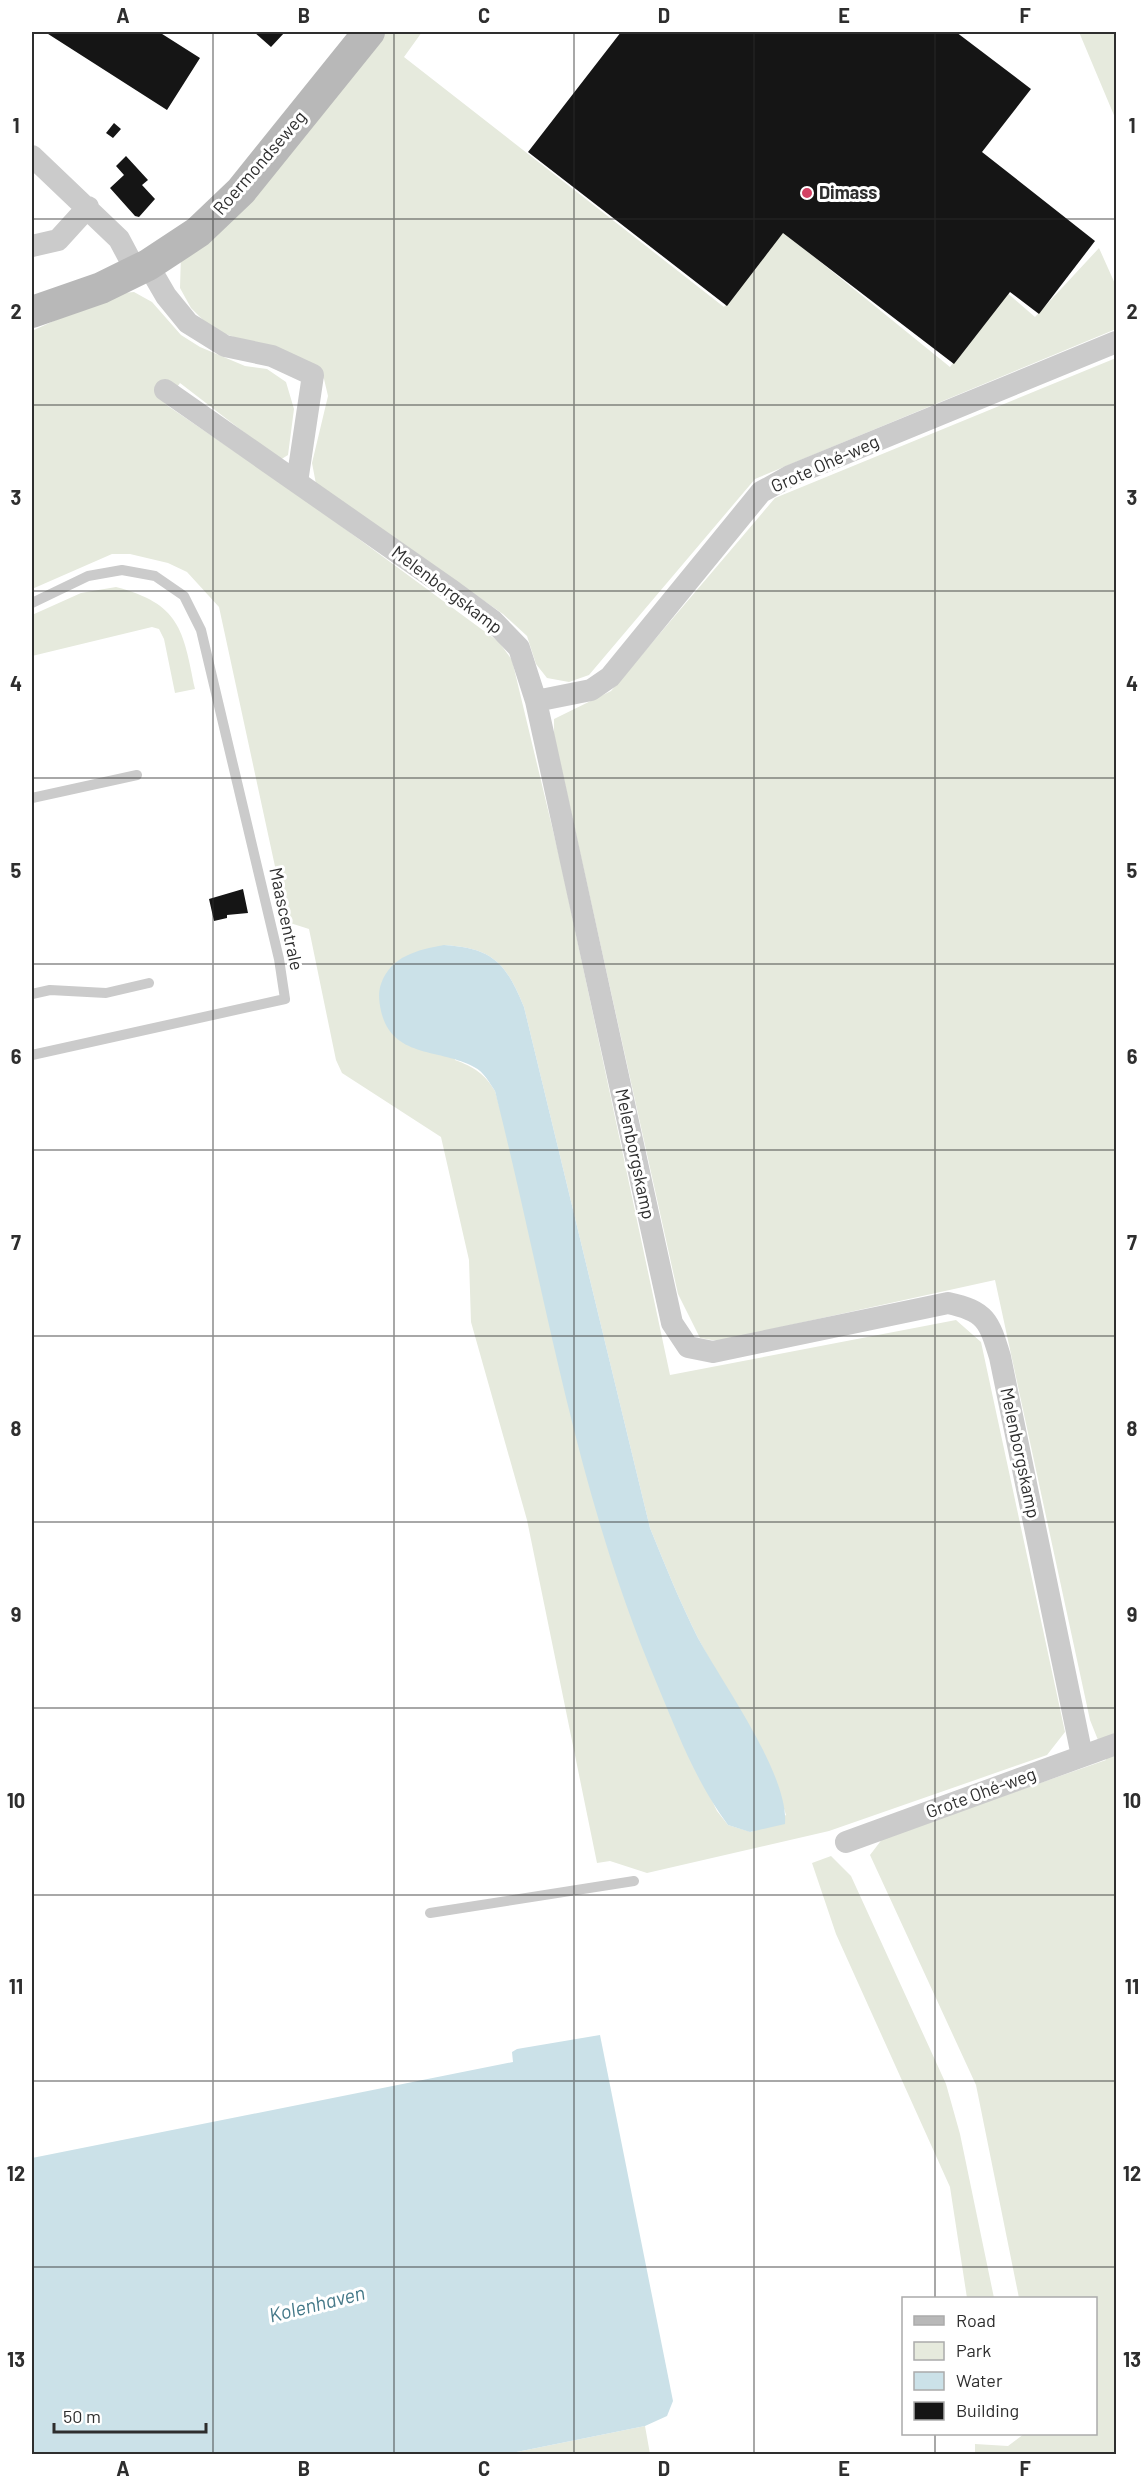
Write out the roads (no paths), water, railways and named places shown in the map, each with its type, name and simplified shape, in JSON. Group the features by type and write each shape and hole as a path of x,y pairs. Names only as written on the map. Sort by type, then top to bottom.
{"main road":[{"name":"Roermondseweg","path":"32,312 101,288 142,268 198,232 241,191 369,32"}],"street":[{"path":"32,156 119,239 188,322 225,346 272,356 313,375 297,482"},
{"path":"32,246 58,240 88,207"},
{"name":"Grote Ohé-weg","path":"536,701 591,690 610,677 761,492 790,476 1116,342"},
{"name":"Melenborgskamp","path":"165,390 492,620 519,648 536,701 672,1323 688,1347 712,1352 948,1303 971,1308 990,1325 1000,1357 1082,1756"},
{"name":"Grote Ohé-weg","path":"846,1842 1116,1744"}],"lane":[{"name":"Maascentrale","path":"32,603 88,576 122,570 155,576 184,596 201,630 279,959 285,999 32,1055"},
{"path":"32,798 137,775"},
{"path":"32,994 50,990 106,993 149,983"},
{"path":"430,1913 634,1881"}],"water":[{"path":"444,945 475,950 496,961 511,979 524,1007 650,1528 698,1638 766,1755 783,1803 785,1824 750,1832 728,1825 697,1775 657,1684 604,1538 583,1465 495,1091 478,1069 461,1061 406,1045 395,1037 387,1026 381,1011 380,987 385,974 391,967 415,952"},
{"name":"Kolenhaven","path":"600,2035 673,2401 667,2416 645,2426 507,2454 32,2454 32,2158 513,2062 512,2052 517,2049"}],"place":[{"name":"Dimass","path":"807,193"}]}
